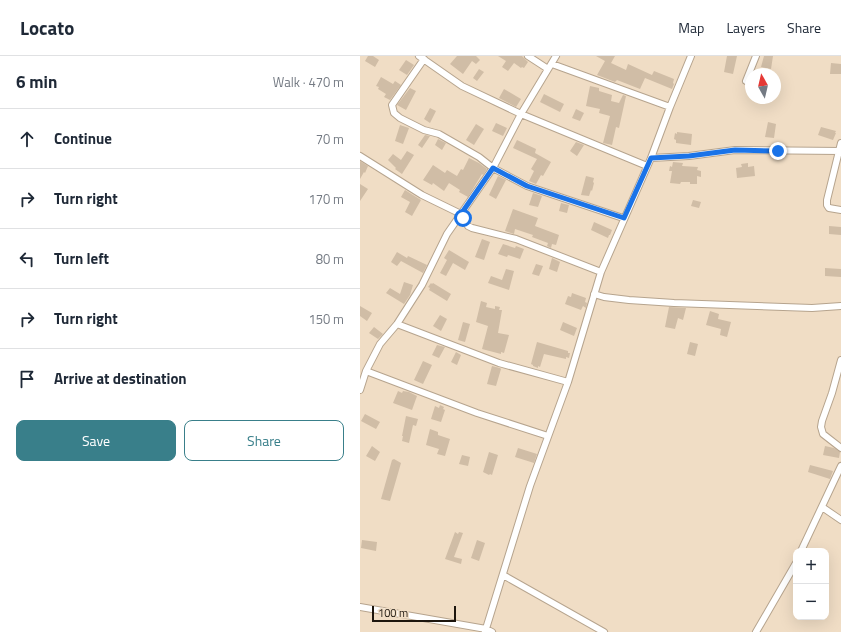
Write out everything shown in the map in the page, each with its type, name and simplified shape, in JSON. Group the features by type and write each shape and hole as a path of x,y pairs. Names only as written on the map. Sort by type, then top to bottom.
{"street":[{"path":"528,56 550,66 670,107"},
{"path":"360,390 366,371 380,344 397,324 422,285 447,234 493,168 521,114 556,56"},
{"path":"486,630 530,486 568,382 600,272 651,158 691,56"},
{"path":"751,68 756,56"},
{"path":"624,218 527,186 493,168 479,157 439,134 424,130 400,118 394,112 392,105 421,58 462,86 521,114 647,166"},
{"path":"841,143 827,200 827,205 829,208 841,210"},
{"path":"651,158 689,156 735,150 840,151"},
{"path":"360,156 422,195 461,214 468,226 472,228 516,239 600,272"},
{"path":"594,294 629,300 682,303 812,308 841,306"},
{"path":"397,324 499,363 568,382"},
{"path":"841,360 821,427 824,434 841,448"},
{"path":"366,371 476,412 548,436"},
{"path":"802,548 841,466"},
{"path":"822,507 841,520"},
{"path":"756,632 793,568"},
{"path":"502,575 604,632"},
{"path":"360,607 492,632"}],"building":[{"path":"368,56 373,56 379,60 375,67 365,61"},
{"path":"457,56 476,56 480,60 476,64 472,61 463,74 450,64"},
{"path":"498,56 522,56 528,62 524,68 521,68 514,63 508,71 502,67 506,61"},
{"path":"596,56 615,56 611,63 626,70 628,64 652,75 654,71 674,79 674,84 672,89 645,78 640,89 617,80 615,82 597,75 605,61"},
{"path":"727,56 737,56 733,74 724,72"},
{"path":"764,56 773,56 771,68 761,67"},
{"path":"406,60 414,65 407,75 399,70"},
{"path":"831,63 841,64 841,74 830,74"},
{"path":"479,69 484,72 477,81 473,78"},
{"path":"381,77 393,84 395,81 401,85 390,100 384,97 386,94 376,86"},
{"path":"590,86 599,88 599,91 612,95 611,101 619,103 623,95 626,96 619,128 616,127 612,145 603,143 610,116 599,113 600,109 586,106"},
{"path":"410,88 416,91 406,110 397,105"},
{"path":"504,89 521,99 516,107 499,98"},
{"path":"544,94 564,104 560,112 540,102"},
{"path":"430,108 436,111 430,123 424,119"},
{"path":"576,109 584,113 580,121 572,118"},
{"path":"768,122 776,124 774,138 765,137"},
{"path":"496,123 507,128 503,136 492,131"},
{"path":"476,124 484,129 474,145 466,140"},
{"path":"400,125 409,128 403,144 395,141"},
{"path":"821,127 836,131 833,140 818,135"},
{"path":"677,132 692,134 691,145 676,143 676,140 674,139 675,133 677,134"},
{"path":"425,135 430,136 422,148 418,145"},
{"path":"438,139 446,143 442,150 435,145"},
{"path":"517,140 536,149 535,153 551,162 543,176 541,175 536,184 529,181 534,171 531,169 537,159 513,148"},
{"path":"576,142 584,145 577,156 570,151"},
{"path":"407,151 414,155 402,174 395,169 396,168 388,160 393,154 401,160"},
{"path":"469,158 487,169 483,175 482,174 468,197 459,192 460,190 449,183 444,191 433,183 432,185 423,180 433,165 445,173 447,170 457,176 461,169 463,170"},
{"path":"360,161 368,166 360,179"},
{"path":"673,162 683,163 682,166 698,167 697,170 701,171 701,177 697,176 697,184 690,184 690,182 681,182 680,184 670,183 672,171 669,171"},
{"path":"748,163 748,167 754,166 755,176 737,178 736,168 742,167 741,164"},
{"path":"498,176 506,180 496,199 489,195"},
{"path":"586,176 594,178 592,191 591,190 589,196 581,195"},
{"path":"360,184 368,189 360,201"},
{"path":"405,190 421,200 412,216 405,212 410,202 401,197"},
{"path":"533,193 542,196 538,207 529,205"},
{"path":"693,200 701,202 699,208 691,206"},
{"path":"561,203 569,205 567,213 559,211"},
{"path":"513,209 538,218 535,226 559,235 556,245 552,244 551,248 547,246 548,243 532,237 533,235 515,229 514,234 505,231"},
{"path":"594,222 612,230 608,238 591,230"},
{"path":"829,226 841,227 841,235 829,234"},
{"path":"482,239 490,242 484,260 475,257"},
{"path":"503,244 524,249 520,259 508,255 507,257 498,254"},
{"path":"449,250 469,262 465,270 453,263 446,276 440,273 447,260 444,258"},
{"path":"397,252 407,258 408,256 427,265 423,273 401,261 397,266 391,262"},
{"path":"552,258 560,262 557,272 549,269"},
{"path":"536,264 543,266 539,276 532,274"},
{"path":"825,268 841,269 841,277 825,276"},
{"path":"506,269 514,271 509,290 488,283 491,276 502,280"},
{"path":"404,282 413,285 410,295 404,304 386,293 390,288 400,294"},
{"path":"431,283 451,294 447,301 429,290 430,288 428,287"},
{"path":"572,293 586,298 586,308 583,306 581,310 565,304 568,296 571,297"},
{"path":"481,301 487,303 486,307 495,309 495,306 500,307 499,310 502,310 498,333 509,335 504,353 501,352 501,354 482,349 488,326 476,322"},
{"path":"360,306 372,313 367,321 360,316"},
{"path":"669,307 686,308 683,320 678,318 675,329 665,327"},
{"path":"710,311 719,314 718,319 731,322 727,337 720,335 721,329 706,325"},
{"path":"440,315 447,319 441,331 433,326"},
{"path":"463,322 470,324 465,342 458,340"},
{"path":"563,322 577,328 574,336 560,330"},
{"path":"374,327 383,334 378,339 369,333"},
{"path":"537,342 568,351 568,353 570,353 569,358 566,357 566,359 544,354 540,367 538,366 538,368 533,366 531,364"},
{"path":"690,342 698,344 695,356 687,354"},
{"path":"437,345 445,347 439,358 432,355"},
{"path":"456,352 461,355 457,365 451,362"},
{"path":"423,361 432,365 423,384 414,380"},
{"path":"492,366 501,369 496,386 487,384"},
{"path":"398,391 402,393 403,391 409,392 417,396 412,410 393,403"},
{"path":"440,405 444,407 443,409 445,410 441,422 431,419 435,406 439,408"},
{"path":"365,414 380,422 376,429 361,421"},
{"path":"406,416 418,419 416,426 413,425 409,443 402,441"},
{"path":"430,429 438,432 438,435 450,439 445,456 437,454 439,449 426,445"},
{"path":"372,446 380,452 375,461 366,456"},
{"path":"825,446 834,448 840,452 839,458 823,455"},
{"path":"518,448 537,454 534,463 515,457"},
{"path":"489,452 498,455 492,475 483,472"},
{"path":"462,455 470,457 468,466 459,464"},
{"path":"394,459 401,463 390,501 381,499 392,460"},
{"path":"810,465 833,471 830,479 808,472"},
{"path":"455,532 458,534 459,532 463,533 454,557 462,559 461,564 445,559"},
{"path":"362,540 377,542 376,551 361,548"},
{"path":"477,540 485,543 479,561 471,558"}],"route":[{"path":"463,218 461,214 493,168 527,186 624,218 651,158 689,156 735,150 778,151"}]}
